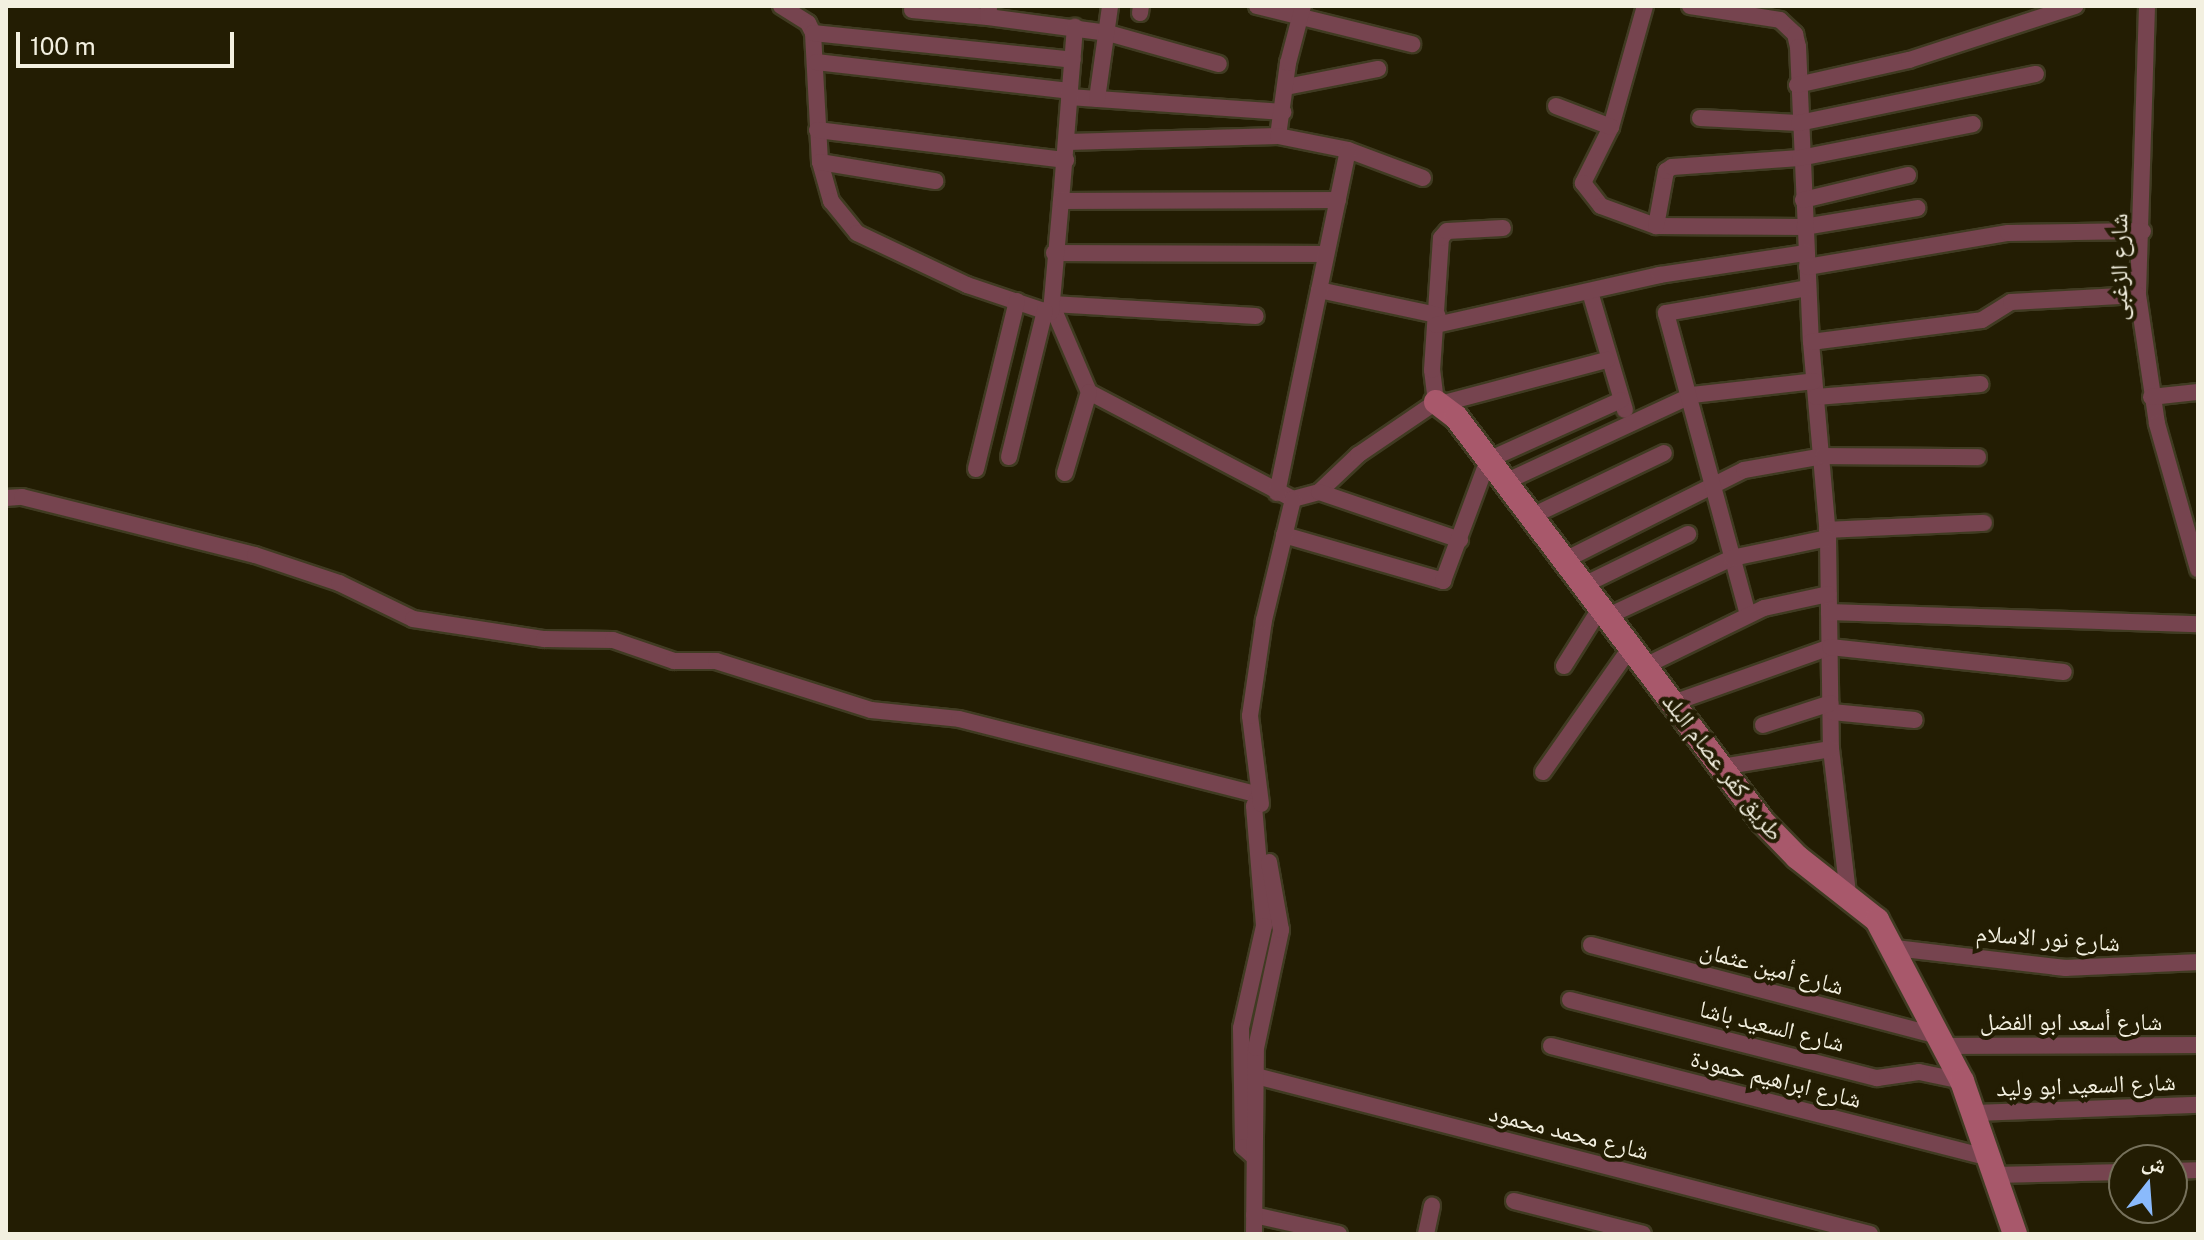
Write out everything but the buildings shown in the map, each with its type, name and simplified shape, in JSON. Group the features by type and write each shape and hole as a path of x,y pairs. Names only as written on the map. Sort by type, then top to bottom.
{"street":[{"path":"781,6 808,23 813,33 820,162 831,201 857,233 954,280 1049,309 1256,316"},
{"path":"1097,99 1110,6"},
{"path":"1257,6 1302,10 1412,44"},
{"path":"1645,6 1611,127 1588,171 1587,192 1601,206 1656,226 1804,227 1917,208"},
{"path":"1690,6 1780,20 1795,34 1811,342 1823,456 1827,534 1831,749 1848,894"},
{"path":"1797,85 1909,60 2033,13 2075,6"},
{"name":"شارع الزغبى","path":"2147,6 2143,231 2138,295 2151,397 2198,569"},
{"path":"912,10 989,12 1075,27 1108,33 1219,64"},
{"path":"1278,136 1302,10"},
{"path":"1009,457 1049,309 1066,160 1075,27"},
{"path":"813,33 1073,60"},
{"path":"816,62 1097,99 1283,112"},
{"path":"1286,87 1378,69"},
{"path":"1700,118 1799,123 2036,74"},
{"path":"1556,106 1611,127"},
{"path":"1656,226 1668,168 1800,158 1973,124"},
{"path":"817,130 1066,160"},
{"path":"1067,142 1278,136 1348,150 1423,178"},
{"path":"1254,1234 1258,1031 1281,914 1259,795 1250,716 1284,535 1285,496 1325,254 1348,150"},
{"path":"820,162 935,181"},
{"path":"1803,200 1908,175"},
{"path":"1061,201 1338,200"},
{"path":"1440,402 1432,370 1444,233 1503,228"},
{"path":"1319,290 1436,320 1590,292 1660,275 1806,260 2008,233 2143,231"},
{"path":"1054,253 1325,254"},
{"path":"1748,615 1692,395 1666,313 1808,288"},
{"path":"1590,292 1607,360 1630,420"},
{"path":"1811,342 1982,320 2011,302 2138,295"},
{"path":"976,469 1017,301"},
{"path":"1049,309 1060,322 1089,392 1065,473"},
{"path":"1319,492 1358,455 1440,402 1607,360"},
{"path":"1505,482 1630,420 1692,395 1980,384"},
{"path":"1089,392 1285,496 1319,492 1460,540"},
{"path":"2151,397 2198,392"},
{"path":"1284,535 1439,582 1447,578 1488,460 1621,400"},
{"name":"طريق كفر عصام البلد","path":"1440,402 1532,516 1778,840 1877,920 1895,948 1962,1081 1976,1113 2015,1234"},
{"path":"1532,516 1664,453"},
{"path":"1565,560 1744,470 1823,456 1978,457"},
{"path":"6,498 22,497 255,555 339,583 413,619 544,639 613,640 674,661 716,661 871,710 959,719 1259,795"},
{"path":"1564,666 1604,612 1732,558 1827,534 1984,523"},
{"path":"1584,585 1688,534"},
{"path":"1543,772 1638,656 1748,615 1829,594"},
{"path":"1829,612 2198,624"},
{"path":"1673,703 1830,647 2064,672"},
{"path":"1763,725 1832,708 1915,720"},
{"path":"1721,767 1831,749"},
{"path":"1254,1157 1243,1147 1241,1028 1264,926 1254,806 1259,795"},
{"name":"شارع أمين عثمان","path":"1591,945 1943,1042"},
{"name":"شارع نور الاسلام","path":"1895,948 2066,968 2198,962"},
{"name":"شارع السعيد باشا","path":"1570,1000 1877,1078 1919,1072 1962,1081"},
{"name":"شارع أسعد ابو الفضل","path":"1943,1042 2198,1045"},
{"name":"شارع ابراهيم حمودة","path":"1551,1046 1993,1167 2108,1171"},
{"name":"شارع محمد محمود","path":"1256,1076 1870,1234"},
{"name":"شارع السعيد ابو وليد","path":"1976,1113 2198,1105"},
{"path":"1514,1201 1643,1234"},
{"path":"1426,1234 1432,1206"},
{"path":"1254,1215 1339,1234"}]}
